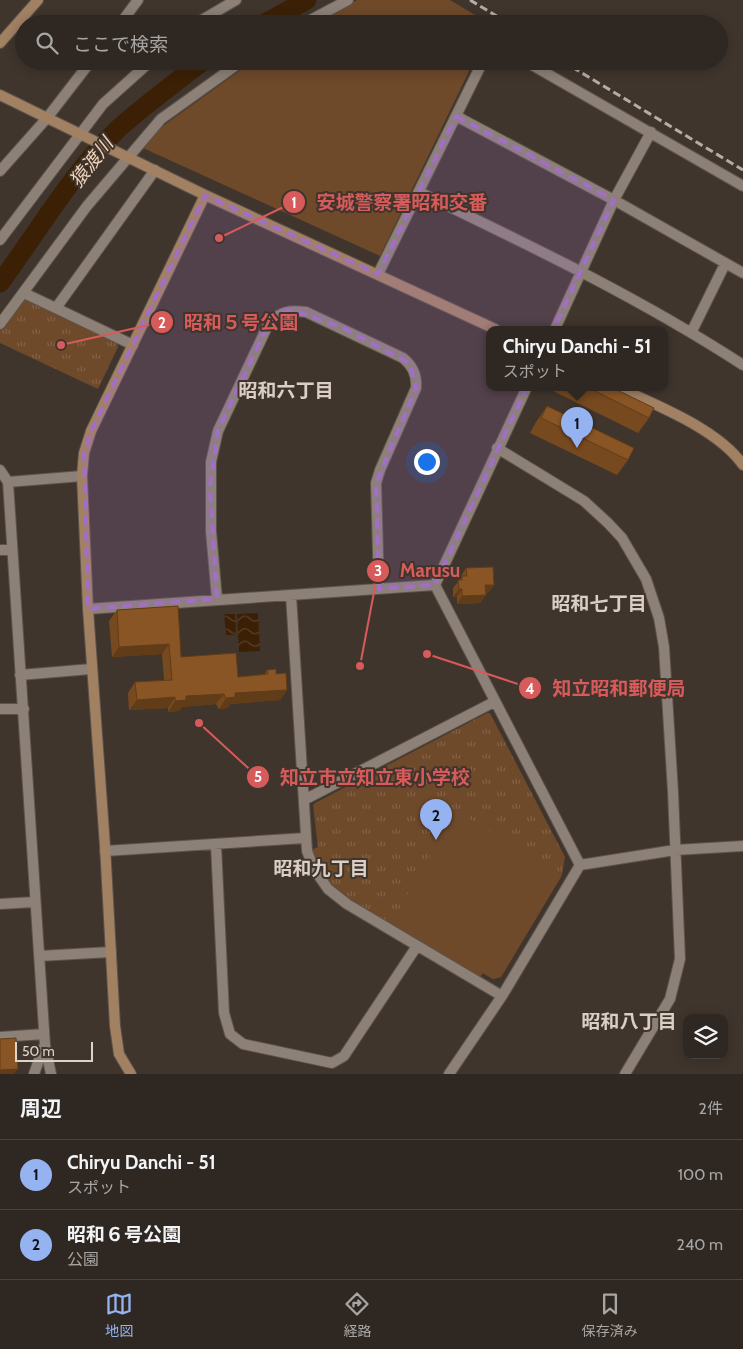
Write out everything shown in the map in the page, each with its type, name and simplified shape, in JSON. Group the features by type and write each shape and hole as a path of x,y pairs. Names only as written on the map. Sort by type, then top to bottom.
{"street":[{"path":"25,15 38,0"},
{"path":"210,15 236,0"},
{"path":"320,15 348,0"},
{"path":"125,15 134,1"},
{"path":"0,43 15,26"},
{"path":"0,172 47,118 84,70"},
{"path":"0,240 82,135 103,104 141,70"},
{"path":"0,324 125,155 160,119 229,70"},
{"path":"378,274 479,70"},
{"path":"540,70 743,186"},
{"path":"0,95 205,195 490,326"},
{"path":"456,116 614,200 743,273"},
{"path":"555,326 614,200 651,132"},
{"path":"56,308 155,170"},
{"path":"419,192 580,270 692,331 743,365"},
{"path":"131,1074 119,1054 91,669 82,476 84,453 91,431 205,195"},
{"path":"692,331 725,264"},
{"path":"24,293 133,345"},
{"path":"217,600 210,487 211,462 218,431 269,323 280,313 292,310 306,312 403,358 410,364 416,377 416,388 376,483 379,589"},
{"path":"435,585 525,391"},
{"path":"625,391 671,413 716,439 743,465"},
{"path":"497,448 584,501 608,522 622,538 646,579 659,618 664,647 680,947 679,969 670,999 625,1074"},
{"path":"0,470 8,482 20,675 24,709 34,902 45,1045 51,1074"},
{"path":"8,482 82,476"},
{"path":"0,550 12,550"},
{"path":"88,609 435,585"},
{"path":"435,585 580,865"},
{"path":"291,595 305,838 314,868 328,889 347,904 502,996"},
{"path":"20,675 91,669"},
{"path":"304,800 494,702"},
{"path":"0,709 24,709"},
{"path":"105,851 305,838"},
{"path":"216,845 224,1013 230,1034 242,1044 332,1063 344,1056 416,946"},
{"path":"580,865 675,850 743,846"},
{"path":"449,1074 502,996 580,865"},
{"path":"0,904 34,902"},
{"path":"39,956 111,952"},
{"path":"0,1037 44,1034"},
{"path":"34,1074 45,1045"}],"highlighted area":[{"path":"456,116 614,200 435,585 379,589 376,483 416,388 410,364 343,328 292,310 280,313 269,323 218,431 210,487 217,599 88,609 84,453 91,431 205,195 378,274"}],"green space":[{"path":"357,0 450,0 475,15 330,15"},
{"path":"241,70 470,70 380,256 143,148 145,139"},
{"path":"28,300 117,343 118,347 98,389 0,343 0,331 23,301"},
{"path":"490,713 565,857 562,875 501,977 493,979 483,973 479,978 350,901 330,885 318,868 311,850 318,847 313,805 315,803"},
{"path":"465,816 562,875 501,977 493,979 483,973 479,978 395,928 399,922 394,918 452,818"}],"water":[{"path":"258,613 260,651 239,652 237,614"},
{"path":"224,614 235,614 236,635 226,635"}],"building":[{"path":"595,391 619,391 654,408 649,418"},
{"path":"547,406 634,448 628,460 541,418"},
{"path":"493,567 494,585 485,585 486,595 462,596 462,589 459,589 458,580 462,580 462,576 467,576 466,568"},
{"path":"178,606 181,657 236,653 238,677 268,674 267,670 276,669 276,674 286,673 287,690 235,693 235,697 226,698 224,694 186,696 186,700 175,701 175,697 137,700 135,682 172,680 169,644 119,647 117,610"},
{"path":"16,1038 18,1069 0,1070 0,1039"}],"waterway":[{"name":"猿渡川","path":"280,15 307,0"},
{"name":"猿渡川","path":"0,283 56,203 102,145 129,119 191,70"}],"railway":[{"path":"470,0 495,15"},
{"path":"577,70 743,170"}],"place":[{"name":"安城警察署昭和交番","path":"219,238"},
{"name":"昭和５号公園","path":"61,345"},
{"name":"Chiryu Danchi - 51","path":"577,448"},
{"name":"知立昭和郵便局","path":"427,654"},
{"name":"Marusu","path":"360,666"},
{"name":"知立市立知立東小学校","path":"199,723"},
{"name":"昭和６号公園","path":"436,840"}],"district":[{"name":"昭和六丁目","path":"286,390"},
{"name":"昭和七丁目","path":"599,603"},
{"name":"昭和九丁目","path":"321,868"},
{"name":"昭和八丁目","path":"629,1021"}]}
